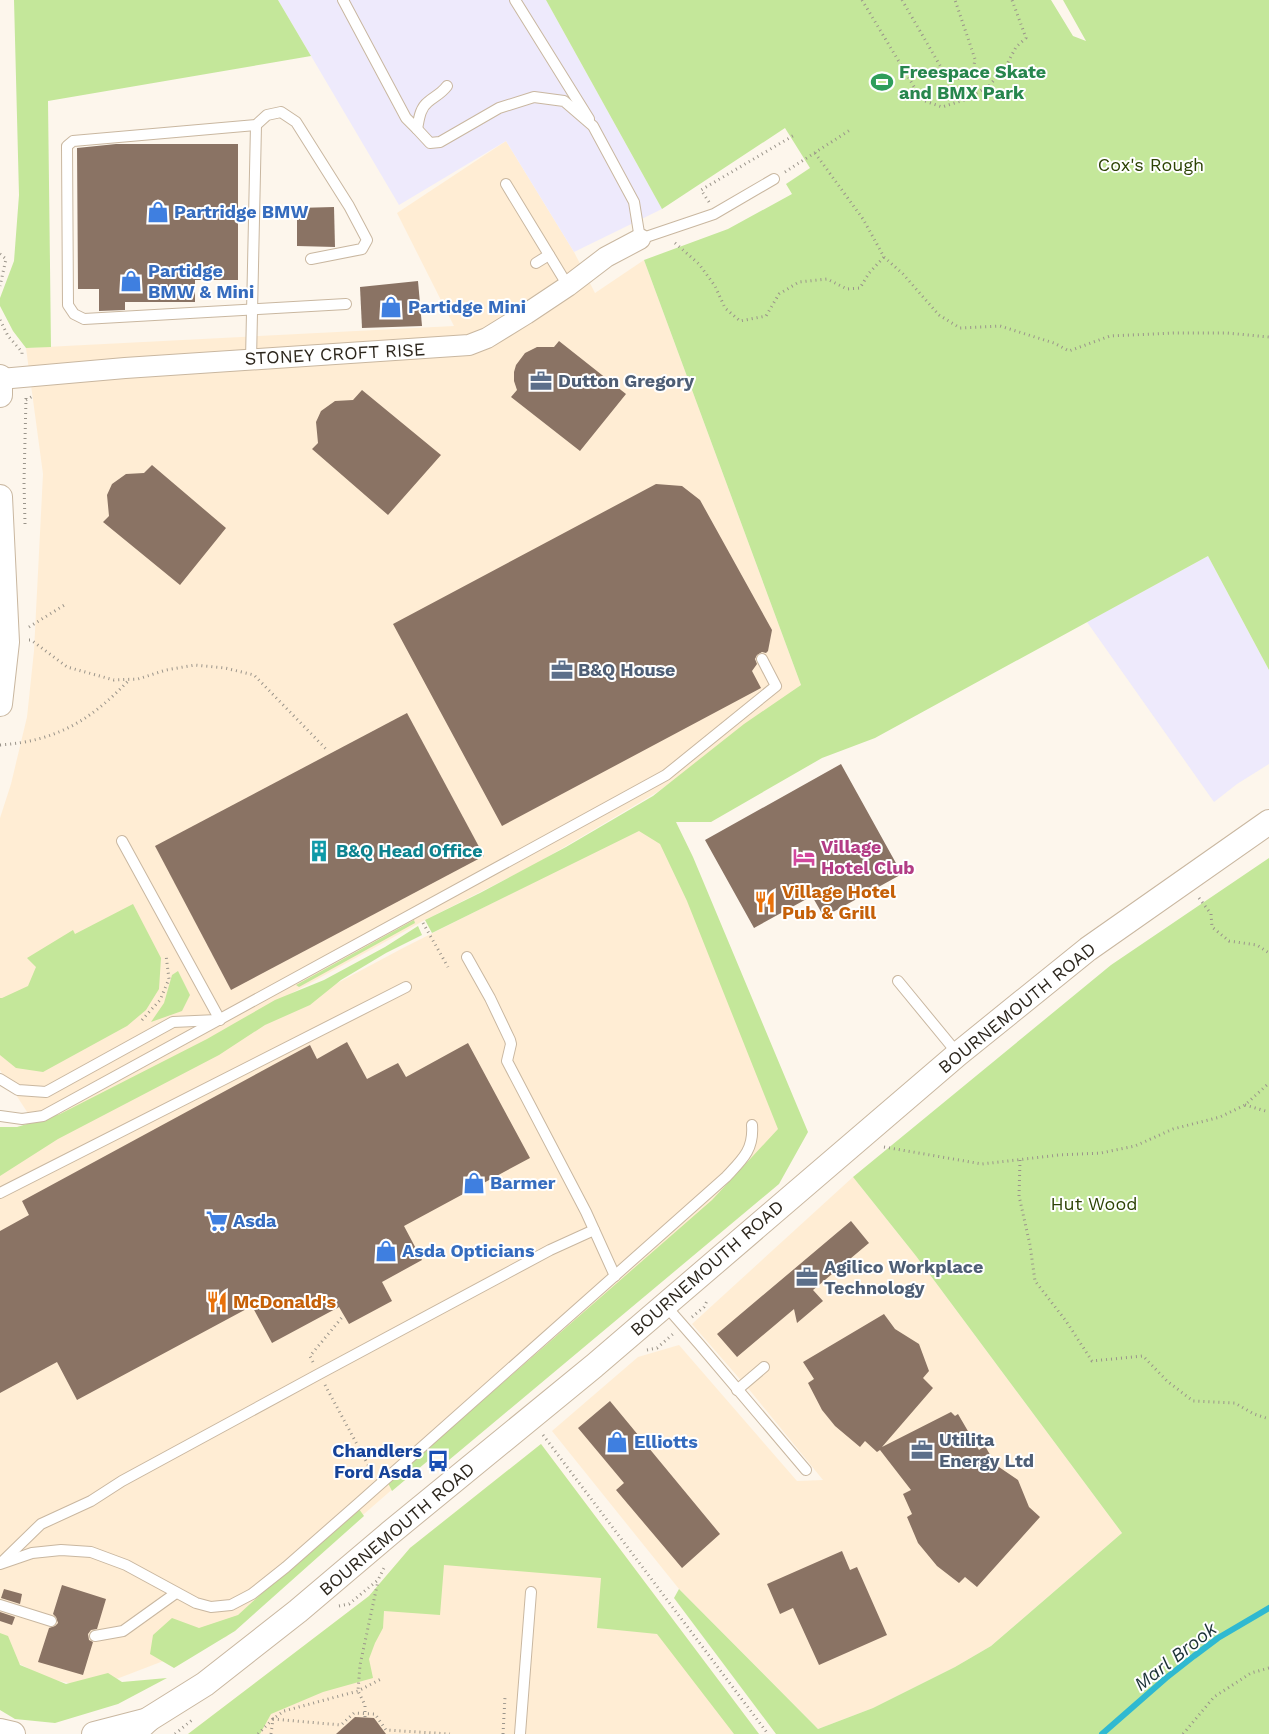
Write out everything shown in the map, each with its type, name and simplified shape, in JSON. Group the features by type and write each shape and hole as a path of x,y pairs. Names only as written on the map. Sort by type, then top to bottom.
{"street":[{"name":"STONEY CROFT RISE","path":"0,378 469,345 488,338 568,286 606,257 640,239"},
{"path":"0,378 0,395"},
{"path":"0,497 7,642 0,704"},
{"name":"BOURNEMOUTH ROAD","path":"94,1734 141,1727 205,1684 298,1611 594,1366 664,1304 958,1054 1088,949 1269,822"},
{"path":"0,1731 12,1734"}],"lane":[{"path":"343,0 406,118 430,143 440,142 499,108 534,97 564,101 593,126"},
{"path":"515,0 593,126 634,202 640,239 714,214 774,179"},
{"path":"417,129 421,111 427,102 442,93 447,86"},
{"path":"311,259 362,249 367,240 349,206 296,122 281,112 267,115 256,125 73,141 67,146 68,305 74,314 84,319 346,304"},
{"path":"250,360 256,125"},
{"path":"506,184 568,286"},
{"path":"536,263 548,255"},
{"path":"0,1116 22,1119 43,1116 666,775 776,686 762,659"},
{"path":"122,841 220,1020"},
{"path":"467,957 490,998 510,1040 511,1044 506,1061 594,1230 615,1276"},
{"path":"898,981 958,1054"},
{"path":"0,1193 406,987"},
{"path":"0,1079 18,1090 46,1092 173,1022 220,1020"},
{"path":"1,1563 32,1553 61,1550 91,1552 126,1565 196,1603 212,1607 231,1605 245,1598 286,1567 381,1484 726,1177 742,1160 750,1146 753,1136 752,1125"},
{"path":"1,1563 40,1524 91,1501 122,1481 319,1374 550,1250 594,1230"},
{"path":"664,1304 806,1470"},
{"path":"737,1390 764,1367"},
{"path":"520,1734 531,1592"},
{"path":"95,1636 123,1631 176,1593"},
{"path":"0,1606 51,1621"}],"path":[{"path":"862,0 922,100 942,107 964,100 989,86 1006,66 1016,47 1026,38 1012,0"},
{"path":"902,0 942,69 954,80 972,72 975,59 955,0"},
{"path":"774,179 850,130"},
{"path":"714,214 701,190 796,134"},
{"path":"815,153 863,219 884,256 903,274 939,315 960,328 1000,326 1054,342 1069,351 1110,336 1227,333 1269,337"},
{"path":"672,241 699,264 715,286 725,308 740,321 766,316 779,294 799,282 827,279 847,289 860,288 869,273 884,256"},
{"path":"0,254 6,259 0,286"},
{"path":"0,320 8,336 22,352 26,400 25,530"},
{"path":"29,627 66,604"},
{"path":"28,618 28,640 32,640 67,667 114,680 138,679 166,670 195,665 225,668 254,675 326,748"},
{"path":"0,744 39,740 66,730 91,715 115,695 130,679"},
{"path":"1197,895 1211,914 1212,927 1229,941 1256,946 1269,953"},
{"path":"430,936 448,967"},
{"path":"137,1023 145,1018 160,1000 168,979 166,955 162,947"},
{"path":"880,1146 982,1164 1101,1153 1134,1146 1173,1129 1220,1117 1245,1105 1269,1083"},
{"path":"1245,1105 1269,1112"},
{"path":"1020,1160 1019,1196 1030,1245 1035,1281 1066,1321 1092,1361 1143,1356 1167,1381 1193,1401 1235,1403 1254,1414 1269,1419"},
{"path":"344,1315 310,1356 372,1473 381,1484"},
{"path":"530,1419 768,1734"},
{"path":"365,1716 365,1705 358,1691 362,1653 378,1580"},
{"path":"1183,1734 1214,1697 1251,1673 1269,1668"},
{"path":"258,1734 272,1719 284,1711 358,1691 383,1678"},
{"path":"503,1734 505,1697"},
{"path":"272,1719 341,1725 354,1713 365,1716 376,1714 386,1730 450,1734"},
{"path":"271,1734 272,1719"}],"shaded area":[{"path":"278,0 546,0 662,209 574,252 506,141 399,205"},
{"path":"506,141 574,252 595,293 644,260 801,685 659,791 534,865 423,921 40,1132 0,1070 0,818 11,784 27,717 34,651 43,474 26,348 454,326 397,213"},
{"path":"1208,556 1269,670 1269,764 1237,784 1214,802 1087,622"},
{"path":"668,814 789,1146 602,1306 226,1637 93,1688 49,1679 0,1654 0,1163 403,948"},
{"path":"853,1177 916,1256 1122,1533 991,1646 955,1667 873,1708 818,1729 679,1589 552,1431 638,1357 679,1345 797,1481 823,1480 752,1393 692,1324"},
{"path":"541,1444 759,1734 188,1734 369,1596 410,1548"}],"green space":[{"path":"14,0 278,0 311,56 48,101 51,347 26,348 13,331 0,306 0,298 14,261 19,195"},
{"name":"Cox's Rough","path":"546,0 1051,0 1073,36 1086,41 1063,0 1269,0 1269,670 1208,556 875,738 822,758 711,822 676,822 693,857 808,1132 779,1184 449,1460 436,1454 392,1491 388,1483 712,1200 778,1129 687,901 660,844 639,831 432,933 425,920 566,847 653,796 744,724 801,685 644,260 728,229 792,194 786,184 810,168 785,128 662,209"},
{"name":"Hut Wood","path":"1269,858 1269,1734 776,1734 674,1598 679,1589 818,1729 873,1708 955,1667 991,1646 1122,1533 916,1256 853,1177 1111,965"},
{"path":"133,904 161,958 159,989 146,1010 127,1026 43,1072 16,1068 0,1055 0,998 28,986 36,967 27,958 73,930 75,934"},
{"path":"414,920 415,923 299,987 296,985"},
{"path":"418,926 422,935 386,953 341,980 310,1005 265,1025 219,1055 58,1139 0,1176 0,1127 17,1127 60,1114 207,1039 275,1000 324,980 385,947"},
{"path":"178,971 190,995 182,1011 151,1022 164,1003 172,975"},
{"path":"541,1444 759,1734 734,1734 657,1634 597,1628 601,1578 444,1565 440,1615 384,1611 383,1628 369,1659 373,1678 323,1692 271,1714 260,1734 188,1734 369,1596 410,1548"},
{"path":"359,1509 364,1516 235,1631 174,1668 150,1654 153,1635 172,1618 199,1628 238,1615 295,1563"},
{"path":"0,1633 8,1636 20,1665 66,1684 108,1673 122,1682 167,1678 118,1704 55,1723 15,1719 0,1710"}],"building":[{"name":"Partridge BMW","path":"116,144 238,144 238,280 195,280 195,302 125,302 125,310 99,311 99,289 78,289 77,148"},
{"path":"334,207 335,247 297,246 297,208"},
{"name":"Partidge Mini","path":"418,281 422,326 362,328 360,287"},
{"path":"559,341 626,394 580,451 511,397 517,390 514,381 516,365 525,353 537,347 554,347"},
{"path":"362,390 441,455 388,515 312,449 318,443 316,422 321,411 335,401 353,400"},
{"path":"152,465 226,528 180,585 103,522 109,516 107,495 112,484 126,474 144,473"},
{"path":"656,484 682,486 700,500 772,630 768,651 757,655 755,659 757,664 752,671 761,688 502,826 393,624"},
{"name":"B&Q Head Office","path":"407,713 484,856 231,990 155,846"},
{"name":"Village Hotel Club","path":"841,764 902,874 824,917 812,896 754,928 705,840"},
{"name":"Asda","path":"347,1042 367,1079 398,1063 406,1077 468,1043 530,1158 404,1226 422,1260 382,1282 392,1301 349,1324 339,1307 272,1343 252,1306 77,1400 57,1362 0,1393 0,1231 29,1215 22,1201 310,1045 317,1059"},
{"name":"Agilico Workplace Technology","path":"851,1221 869,1243 813,1290 823,1301 797,1323 794,1309 737,1357 717,1334"},
{"name":"Utilita Energy Ltd","path":"884,1314 895,1329 919,1344 929,1371 923,1378 933,1388 882,1447 951,1412 955,1416 958,1414 979,1450 985,1446 996,1465 1018,1480 1029,1507 1040,1517 977,1587 965,1577 959,1583 937,1566 918,1543 907,1517 912,1514 903,1494 911,1490 880,1450 877,1452 865,1441 860,1447 835,1426 822,1410 808,1383 814,1379 803,1362"},
{"path":"610,1401 720,1534 682,1568 616,1490 624,1483 578,1428"},
{"path":"842,1551 850,1570 857,1567 887,1635 819,1665 793,1608 780,1614 767,1584"},
{"path":"62,1585 106,1599 97,1629 91,1630 88,1634 89,1640 93,1642 83,1675 38,1662 49,1628 58,1623 53,1614"},
{"path":"4,1589 22,1594 20,1604 1,1598"},
{"path":"0,1612 15,1617 12,1625 0,1621"},
{"path":"355,1717 374,1718 386,1734 336,1734"}],"waterway":[{"name":"Marl Brook","path":"1102,1734 1194,1656 1218,1638 1269,1608"}],"place":[{"name":"Freespace Skate and BMX Park","path":"882,82"},
{"name":"Partridge BMW","path":"158,212"},
{"name":"Partidge BMW & Mini","path":"131,281"},
{"name":"Partidge Mini","path":"391,307"},
{"name":"Dutton Gregory","path":"541,381"},
{"name":"B&Q House","path":"562,670"},
{"name":"B&Q Head Office","path":"319,851"},
{"name":"Village Hotel Club","path":"804,857"},
{"name":"Village Hotel Pub & Grill","path":"765,902"},
{"name":"Barmer","path":"474,1183"},
{"name":"Asda","path":"217,1221"},
{"name":"Asda Opticians","path":"386,1251"},
{"name":"Agilico Workplace Technology","path":"807,1277"},
{"name":"McDonald's","path":"217,1302"},
{"name":"Elliotts","path":"617,1442"},
{"name":"Utilita Energy Ltd","path":"922,1450"},
{"name":"Chandlers Ford Asda","path":"438,1461"}]}
